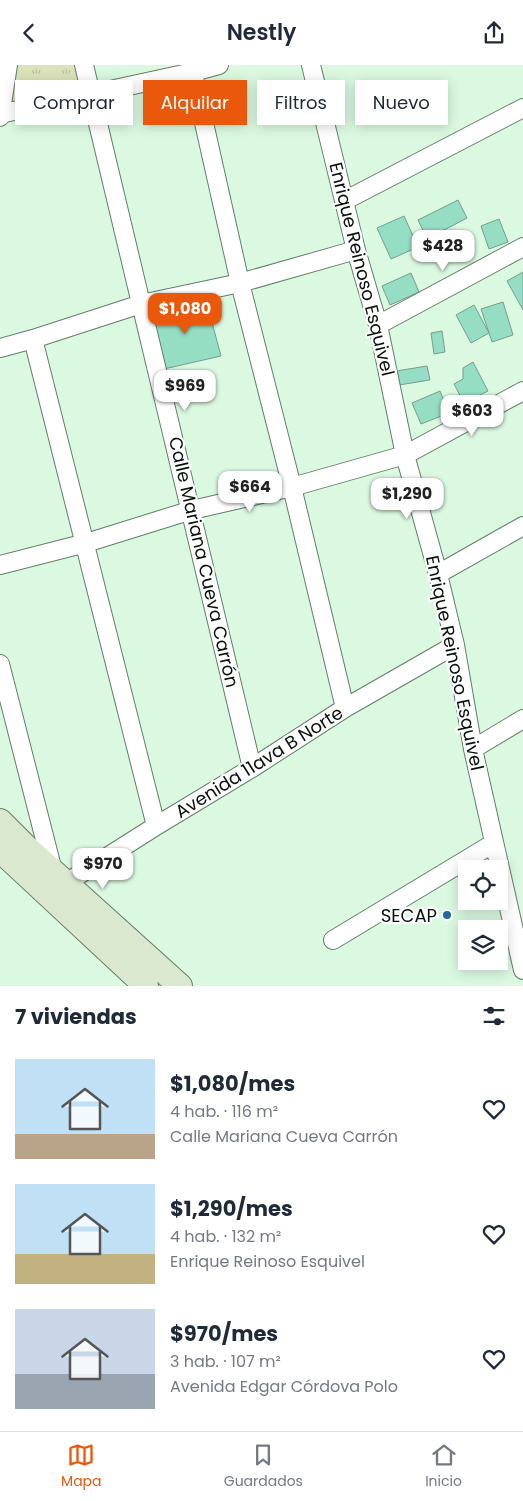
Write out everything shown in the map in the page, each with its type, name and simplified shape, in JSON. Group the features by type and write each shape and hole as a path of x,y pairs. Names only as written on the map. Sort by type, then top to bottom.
{"main road":[{"path":"0,821 180,986"},
{"path":"0,850 146,986"}],"street":[{"path":"8,65 0,115 15,112"},
{"name":"Calle Mariana Cueva Carrón","path":"84,65 88,80"},
{"path":"133,84 192,69 219,65"},
{"name":"Enrique Reinoso Esquivel","path":"311,65 356,250 378,325 405,455 438,574 455,645 473,749 523,970"},
{"path":"192,69 240,283 292,487 345,708"},
{"path":"344,201 523,108"},
{"name":"Calle Mariana Cueva Carrón","path":"99,125 252,768"},
{"path":"378,325 523,247"},
{"path":"0,348 142,304 240,283 356,250"},
{"path":"33,339 156,826"},
{"path":"0,565 86,543 192,510 292,487 405,455 523,391"},
{"path":"438,574 523,526"},
{"name":"Avenida 11ava B Norte","path":"60,877 156,826 252,768 345,708 455,645"},
{"path":"0,664 60,877"},
{"path":"473,749 523,719"},
{"path":"333,940 494,843"}],"green space":[{"path":"1,65 77,65 81,80 15,80 15,115 0,118"}],"building":[{"path":"458,200 467,218 427,239 418,220"},
{"path":"404,216 418,247 391,259 377,228"},
{"path":"499,219 508,242 489,249 481,226"},
{"path":"523,272 523,310 507,281"},
{"path":"411,273 419,292 390,305 382,286"},
{"path":"206,300 221,356 164,369 150,314"},
{"path":"503,302 513,335 492,342 481,309"},
{"path":"474,305 489,333 471,343 456,315"},
{"path":"442,331 445,352 434,354 431,333"},
{"path":"473,362 488,391 464,403 454,384 463,379 463,368"},
{"path":"427,366 430,380 399,385 396,371"},
{"path":"440,391 449,413 421,424 412,403"}],"place":[{"name":"SECAP","path":"447,915"}]}
